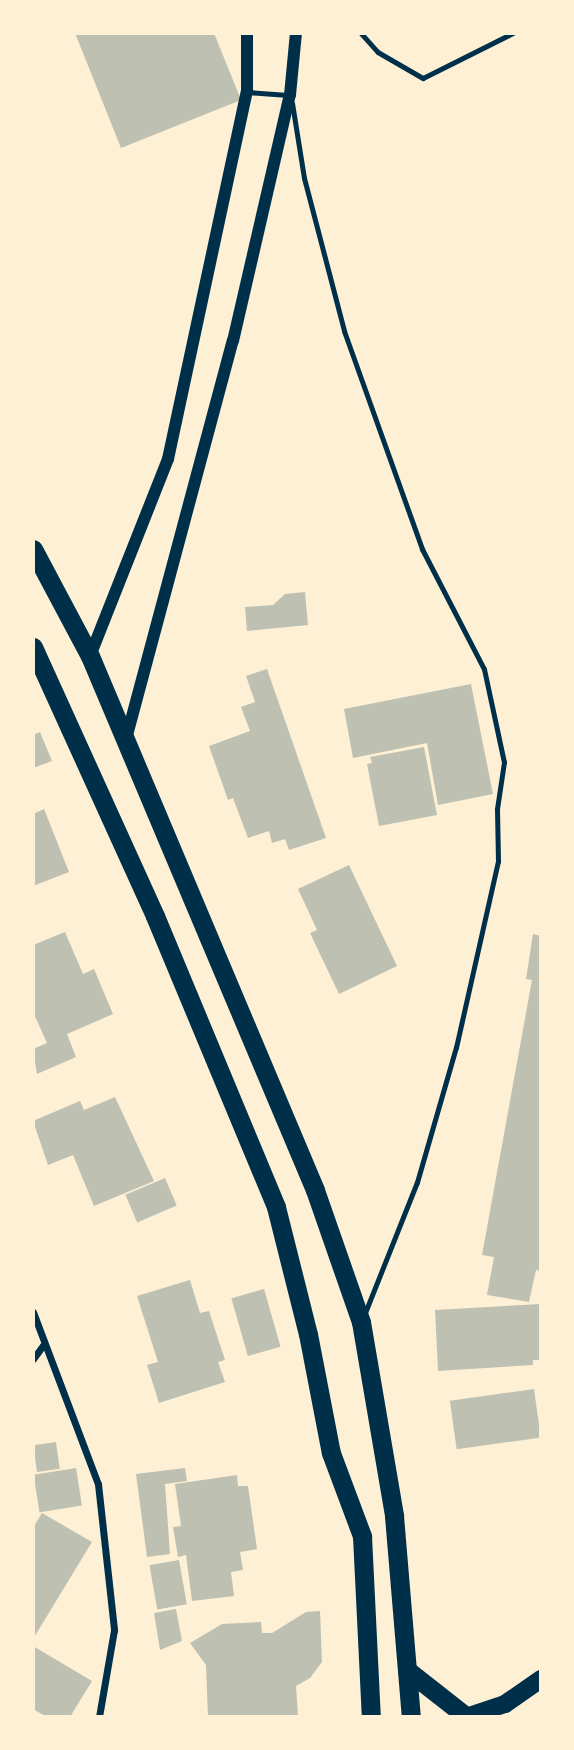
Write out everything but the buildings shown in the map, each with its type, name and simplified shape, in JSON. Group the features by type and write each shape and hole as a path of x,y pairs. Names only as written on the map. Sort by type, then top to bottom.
{"highway":[{"path":"33,550 90,656 315,1190 361,1322 394,1516 411,1717"},
{"path":"33,647 155,916 276,1207 308,1334 331,1453 362,1536 371,1717"},
{"path":"407,1670 466,1717"}],"main road":[{"path":"466,1717 505,1704 541,1679"}],"street":[{"path":"90,656 168,459 247,92 247,33"},
{"path":"125,743 202,469 290,95 296,33"},
{"path":"33,1312 43,1345 98,1484 114,1630 99,1717"},
{"path":"33,1359 43,1345"}],"lane":[{"path":"247,92 290,95 302,144 304,178 344,331 422,549 484,669 504,762 497,809 498,861 456,1047 417,1182 361,1322"}],"path":[{"path":"361,33 378,52 423,78 513,33"}]}
